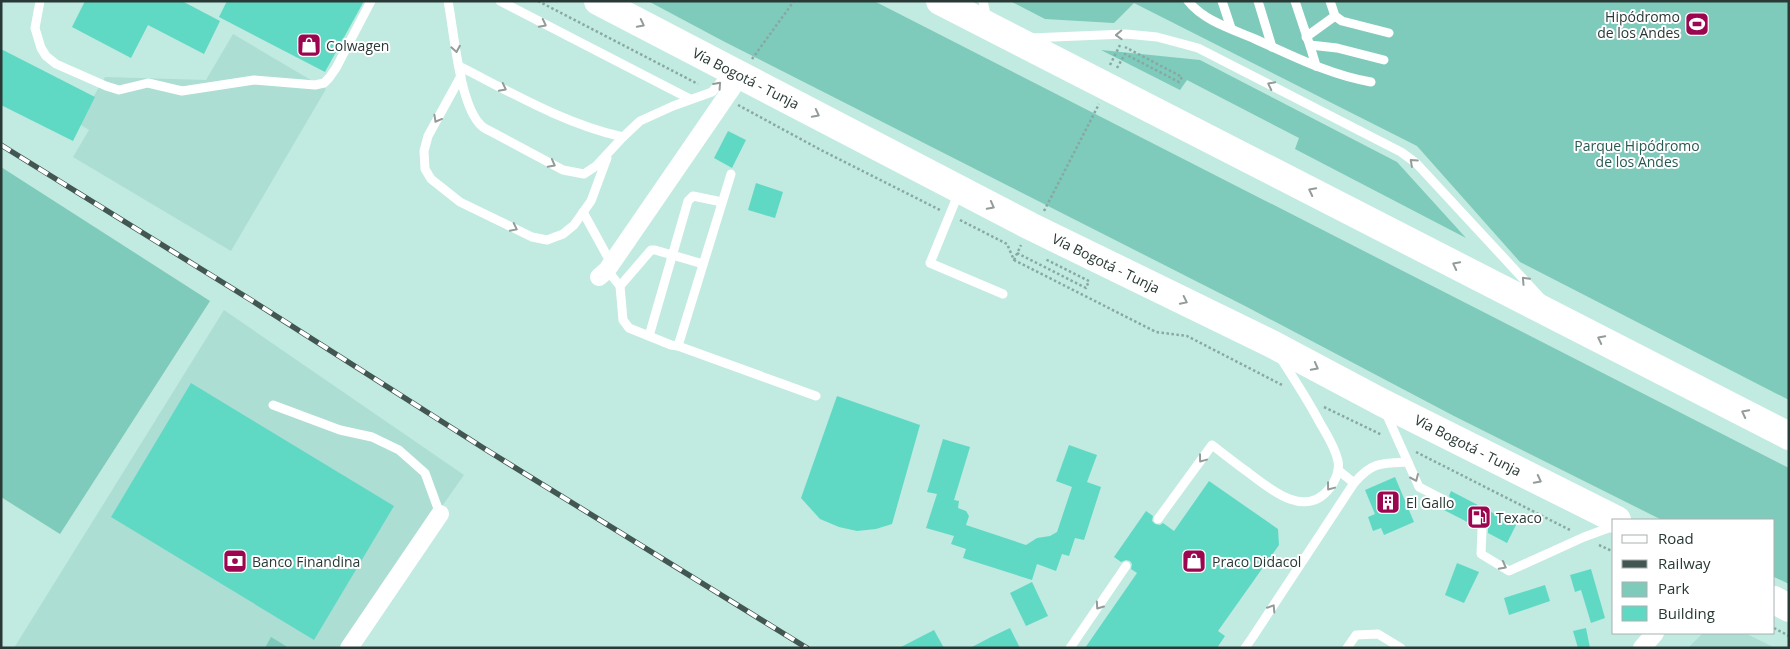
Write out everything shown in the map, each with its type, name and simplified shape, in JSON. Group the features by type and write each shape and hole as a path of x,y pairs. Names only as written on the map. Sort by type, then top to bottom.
{"highway":[{"name":"Vía Bogotá - Tunja","path":"598,1 1030,226 1272,344 1381,402 1615,519"},
{"path":"940,1 986,14 1014,39 1789,436"},
{"path":"1775,601 1789,608"}],"street":[{"path":"606,270 718,95 736,73"},
{"path":"349,648 440,514"},
{"path":"1642,648 1654,634"}],"lane":[{"path":"40,1 35,28 37,40 46,56 56,64 119,90 148,83 182,92 254,80 308,85 324,83 336,68 371,1"},
{"path":"448,1 461,76 472,113 479,124 490,132 562,170 584,174 596,166 640,121 690,99 718,95"},
{"path":"500,1 690,99"},
{"path":"1188,1 1192,7 1205,16 1272,47 1352,79 1371,82"},
{"path":"1222,1 1231,28"},
{"path":"1258,1 1272,47"},
{"path":"1295,1 1316,66"},
{"path":"1330,1 1335,16 1342,21 1389,33"},
{"path":"1306,36 1335,16"},
{"path":"1014,39 1126,34 1165,39 1198,48 1402,152 1416,163 1558,316"},
{"path":"1310,45 1337,48 1384,60"},
{"path":"459,66 544,109 594,130 623,137"},
{"path":"461,76 428,136 424,151 425,169 431,179 460,202 532,237 547,240 563,234 574,225 590,200 609,152"},
{"path":"678,346 731,174"},
{"path":"960,189 930,263 1003,294"},
{"path":"649,336 688,202 693,196 698,196 722,202"},
{"path":"583,212 606,270 620,286 623,320 629,328 816,396"},
{"path":"620,286 651,250 703,264"},
{"path":"1158,519 1212,445 1275,492 1298,502 1313,500 1326,492 1334,482 1338,470 1338,462 1331,442 1272,344"},
{"path":"1381,402 1419,487 1446,501"},
{"path":"273,405 340,430 372,437 399,450 425,472 440,514"},
{"path":"1245,648 1354,483 1371,467 1384,463 1408,462"},
{"path":"1338,470 1354,483"},
{"path":"1482,530 1482,554 1509,571 1584,537 1612,527"},
{"path":"1070,648 1126,566"},
{"path":"1347,648 1356,635 1378,634 1401,648"}],"path":[{"path":"538,1 819,149 1007,244 1014,260 1156,332 1187,336 1306,398 1612,551"},
{"path":"736,73 794,1"},
{"path":"1116,72 1125,54 1179,82 1182,76 1120,45"},
{"path":"1043,213 1102,98"},
{"path":"1017,253 1086,288 1089,282 1041,257"},
{"path":"1775,629 1789,636"}],"shaded area":[{"path":"233,34 326,89 231,251 73,157 89,130 78,123 105,77 206,80"},
{"name":"Banco Finandina","path":"224,310 464,475 342,648 14,648"},
{"path":"1702,634 1747,634 1775,648 1688,648"}],"green space":[{"path":"648,1 874,1 1789,468 1789,584 1775,577 1775,519 1660,519 1454,416 1247,307 723,41"},
{"name":"Parque Hipódromo de los Andes","path":"1010,1 1789,1 1789,400 1520,262 1417,146 1134,3 1114,23 1045,19"},
{"path":"1101,50 1200,60 1397,162 1466,238 1295,149 1299,138 1187,80 1180,90"},
{"path":"1,167 210,301 60,534 1,497"},
{"path":"271,637 289,648 265,648"}],"building":[{"path":"85,1 182,1 220,21 204,54 148,25 131,58 72,27"},
{"name":"Colwagen","path":"227,1 364,1 325,72 219,17"},
{"path":"1,49 95,97 73,141 1,105"},
{"path":"728,131 746,140 732,168 714,158"},
{"path":"756,183 783,192 775,218 748,210"},
{"path":"191,383 394,506 314,640 111,517"},
{"path":"837,396 920,425 892,524 876,529 857,531 839,527 820,519 801,498"},
{"path":"943,439 970,447 954,500 959,501 958,508 966,511 969,516 966,525 1026,545 1037,538 1050,536 1057,532 1072,487 1056,481 1069,445 1097,455 1087,482 1101,487 1084,540 1075,538 1069,556 1062,554 1056,571 1037,564 1032,580 963,558 966,549 951,544 954,536 926,528 937,494 927,492"},
{"name":"El Gallo","path":"1395,477 1414,522 1384,535 1381,528 1373,531 1368,517 1375,514 1365,490"},
{"name":"Praco Didacol","path":"1209,481 1278,529 1279,545 1218,631 1225,636 1217,648 1085,648 1137,573 1131,569 1132,564 1130,561 1121,562 1114,557 1146,511 1153,516 1152,521 1155,524 1160,525 1163,523 1174,531"},
{"name":"Texaco","path":"1451,491 1516,525 1507,543 1488,533 1488,528 1485,525 1480,524 1477,527 1442,509 1452,503 1449,496"},
{"path":"1457,563 1479,572 1464,603 1445,595"},
{"path":"1591,569 1605,618 1591,623 1581,590 1575,592 1570,575"},
{"path":"1032,582 1048,616 1026,626 1010,593"},
{"path":"1545,585 1550,601 1509,615 1504,598"},
{"path":"1010,628 1020,648 970,648 991,637"},
{"path":"1586,628 1590,648 1578,648 1573,631"},
{"path":"934,630 944,648 899,648"}],"railway":[{"path":"1,145 251,300 485,449 807,648"}],"place":[{"name":"Hipódromo de los Andes","path":"1697,24"},
{"name":"Colwagen","path":"309,45"},
{"name":"El Gallo","path":"1388,502"},
{"name":"Texaco","path":"1479,517"},
{"name":"Banco Finandina","path":"235,561"},
{"name":"Praco Didacol","path":"1194,561"}]}
